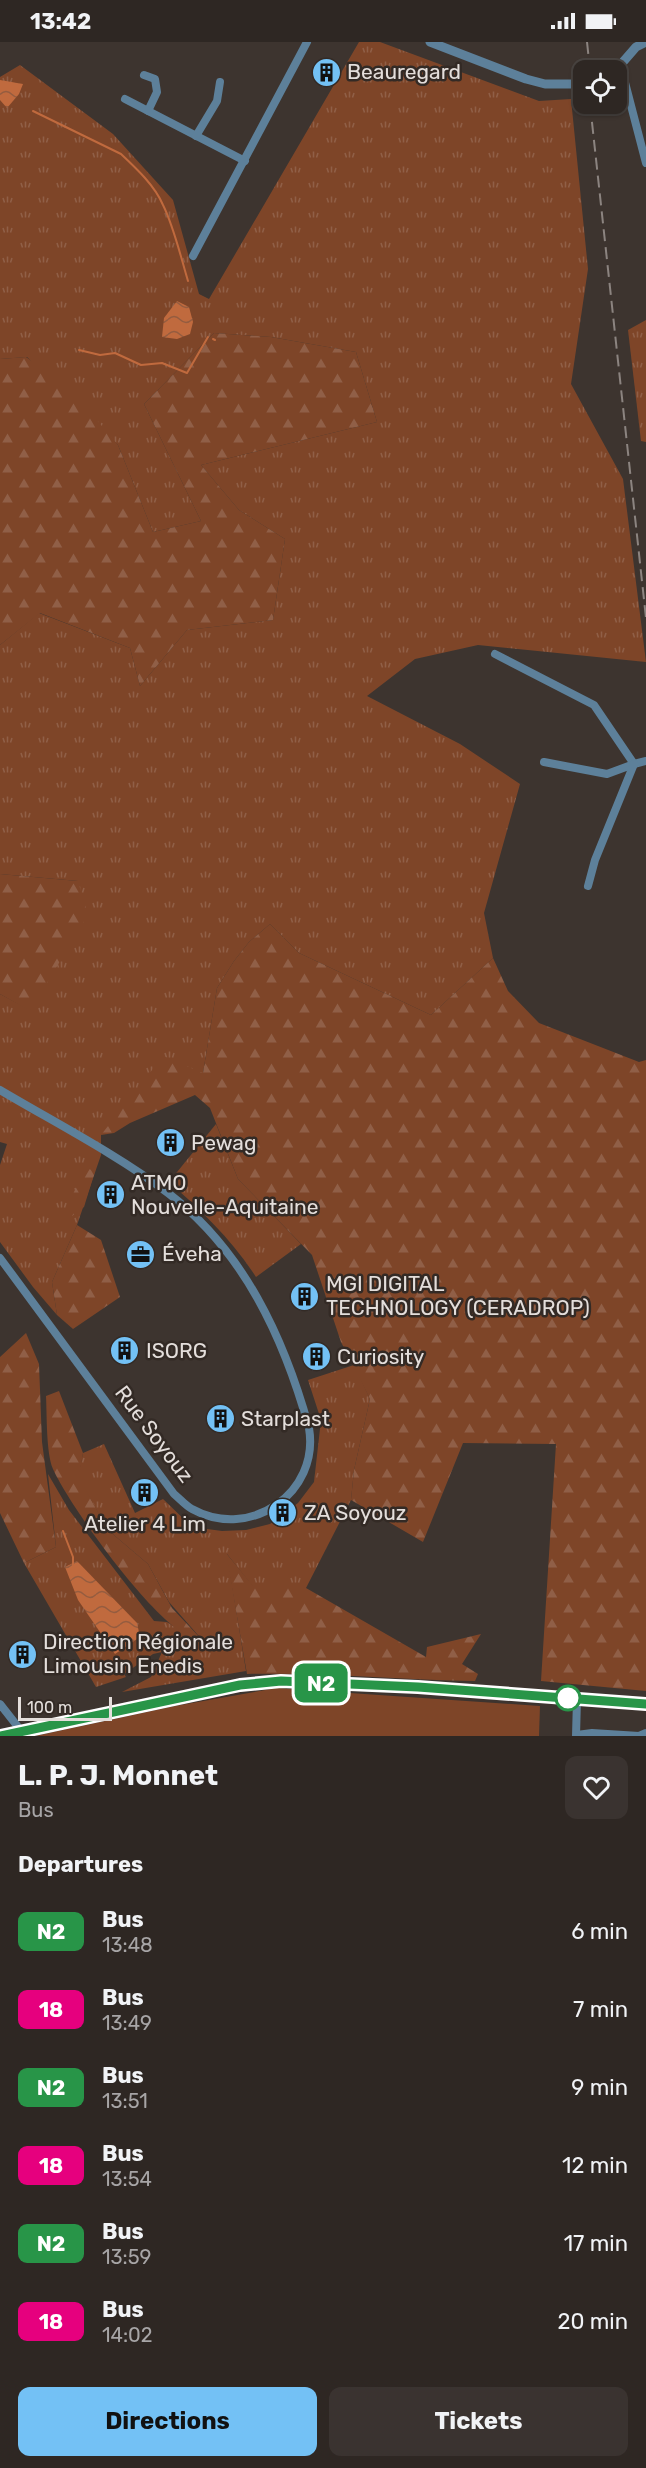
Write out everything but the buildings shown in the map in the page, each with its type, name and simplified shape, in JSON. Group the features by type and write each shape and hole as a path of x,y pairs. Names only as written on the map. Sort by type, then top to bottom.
{"main road":[{"path":"0,1736 240,1685 281,1681 418,1687 646,1704"}],"street":[{"path":"299,42 300,55"},
{"path":"193,256 307,42"},
{"path":"430,42 526,79 545,84 573,84"},
{"path":"625,60 636,47 646,42"},
{"path":"144,75 155,79 157,92 148,111"},
{"path":"196,136 217,101 219,82"},
{"path":"125,99 245,161"},
{"path":"627,99 646,163"},
{"path":"495,654 594,705 634,764"},
{"path":"544,762 608,774 646,761"},
{"path":"588,886 595,860 634,764"},
{"name":"Rue Soyouz","path":"0,1090 168,1193 193,1215 244,1275 280,1341 309,1428 312,1442 308,1464 298,1484 282,1502 260,1515 237,1520 192,1509 174,1494 0,1258"},
{"path":"577,1699 577,1736 639,1736 646,1733"},
{"path":"0,1705 22,1732"}],"green space":[{"path":"359,42 380,42 539,101 571,99 588,269 571,384 623,479 646,662 478,645 415,659 367,696 460,744 520,784 484,913 493,958 431,1015 299,953 270,924 249,942 217,988 203,1073 101,1135 101,1155 77,1225 52,1282 57,1315 0,1242 0,1165 7,1144 0,1142 0,994 30,1010 78,881 0,874 0,645 39,613 130,648 140,686 187,630 273,620 285,539 239,510 201,465 377,422 356,352 271,337 214,333 144,404 201,521 153,532 118,445 27,357 0,359 0,77 20,65 113,134 173,200 199,294 209,299"},
{"path":"646,320 646,442 641,441 628,330"},
{"path":"214,333 271,337 356,352 377,422 201,465 239,510 285,539 273,620 187,630 140,686 130,648 40,613 0,645 0,359 26,357 68,386 118,445 153,532 201,521 144,404"},
{"path":"0,874 78,881 88,915 30,1011 0,994"},
{"path":"270,924 299,953 431,1015 493,958 508,991 539,1023 639,1062 646,1060 646,1691 541,1681 556,1444 463,1443 423,1542 351,1500 354,1470 370,1399 341,1342 312,1255 238,1179 210,1108 195,1095 130,1123 114,1133 101,1135 163,1056 203,1073 217,988 249,942"},
{"path":"216,1124 238,1179 301,1244 256,1277 216,1226 169,1182"},
{"path":"86,1168 95,1171 84,1207 72,1216 70,1200"},
{"path":"77,1225 101,1240 120,1297 73,1329 57,1315 52,1282"},
{"path":"26,1333 39,1364 42,1442 56,1547 24,1563 0,1513 0,1357"},
{"path":"354,1365 370,1399 354,1470 351,1500 306,1588 254,1588 227,1554 246,1671 122,1692 151,1677 162,1652 153,1654 124,1674 126,1677 96,1687 24,1563 56,1547 48,1474 69,1510 154,1621 167,1622 198,1642 204,1642 169,1602 148,1564 108,1530 78,1477 83,1453 104,1444 135,1513 163,1499 192,1527 222,1531 246,1530 270,1524 298,1503 314,1482 321,1420 308,1380"},
{"path":"59,1391 83,1453 79,1477 108,1530 148,1564 172,1608 204,1642 187,1636 166,1620 143,1597 98,1540 62,1487 51,1462 46,1396"},
{"path":"226,1553 254,1587 306,1588 426,1657 427,1647 481,1634 462,1664 478,1674 475,1681 247,1674"},
{"path":"277,1688 540,1706 539,1736 35,1736 175,1706"}],"water":[{"path":"0,80 23,84 19,94 7,108 0,100"},
{"path":"177,301 189,307 193,322 190,334 177,339 162,337 164,318"},
{"path":"77,1561 137,1623 140,1637 115,1654 78,1600 65,1567"}],"waterway":[{"path":"33,111 121,154 145,178 160,198 167,214 188,281"},
{"path":"79,350 100,355 115,353 141,365 162,363 187,373 208,337"},
{"path":"63,1531 73,1557 73,1565"}],"railway":[{"path":"587,42 589,60"},
{"path":"591,114 646,618"}],"bus line":[{"name":"N2","path":"1,1736 240,1685 281,1681 418,1687 646,1704"}],"place":[{"name":"Beauregard","path":"326,72"},
{"name":"Pewag","path":"170,1143"},
{"name":"ATMO Nouvelle-Aquitaine","path":"110,1195"},
{"name":"Éveha","path":"141,1254"},
{"name":"MGI DIGITAL TECHNOLOGY (CERADROP)","path":"305,1296"},
{"name":"ISORG","path":"125,1351"},
{"name":"Curiosity","path":"316,1357"},
{"name":"Starplast","path":"220,1419"},
{"name":"Atelier 4 Lim","path":"145,1493"},
{"name":"ZA Soyouz","path":"283,1513"},
{"name":"Direction Régionale Limousin Enedis","path":"22,1654"}]}
